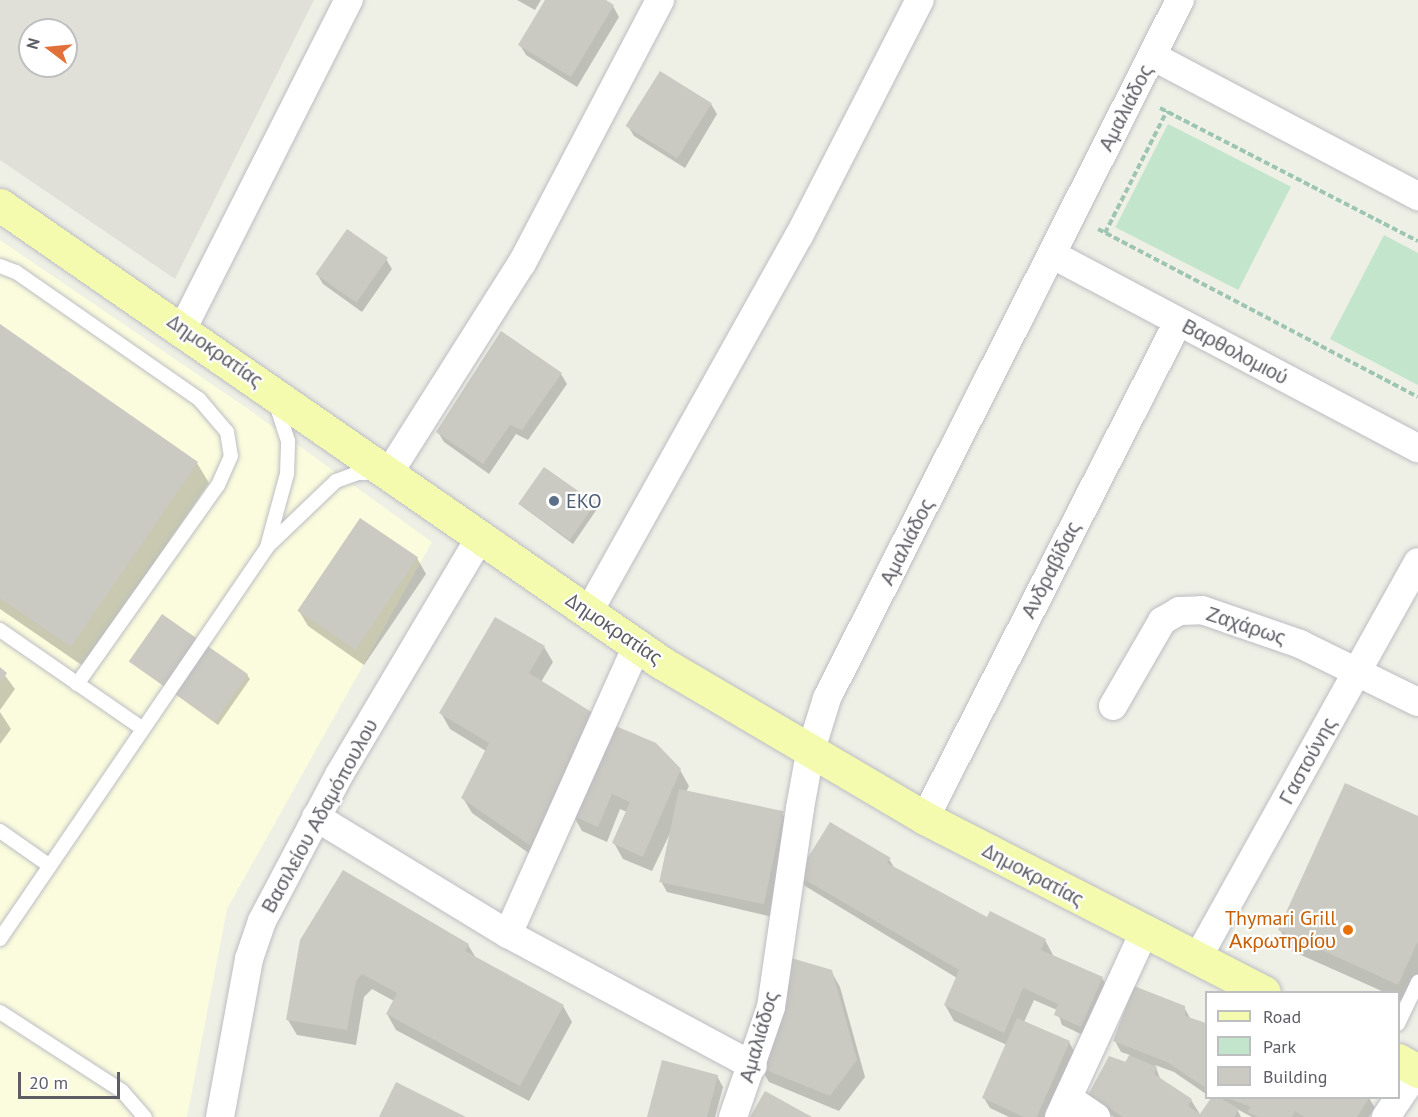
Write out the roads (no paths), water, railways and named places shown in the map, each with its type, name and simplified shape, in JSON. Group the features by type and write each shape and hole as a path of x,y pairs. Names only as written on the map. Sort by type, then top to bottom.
{"main road":[{"name":"Δημοκρατίας","path":"0,205 183,328 637,646 810,753 925,818 1260,991"}],"street":[{"path":"183,328 349,0"},
{"path":"389,473 522,263 660,0"},
{"path":"588,613 799,236 920,0"},
{"name":"Αμαλιάδος","path":"733,1117 753,1066 771,1007 788,876 810,753 827,698 1180,0"},
{"path":"1152,56 1418,196"},
{"name":"Βαρθολομιού","path":"1053,255 1418,448"},
{"name":"Ανδραβίδας","path":"925,818 1178,322"},
{"name":"Βασιλείου Αδαμόπουλου","path":"220,1117 255,939 316,817 480,538"},
{"name":"Γαστούνης","path":"1197,959 1418,562"},
{"name":"Ζαχάρως","path":"1113,706 1162,621 1179,611 1202,610 1300,644 1359,670 1418,702"},
{"path":"507,934 637,646"},
{"path":"316,817 507,934 753,1066"},
{"path":"1096,1117 1063,1108 1144,932"},
{"path":"1400,1089 1411,1067"},
{"path":"1386,1117 1395,1099"}],"lane":[{"path":"0,214 37,230"},
{"path":"0,266 15,272 199,399 227,432 231,456 218,485 77,684"},
{"path":"267,547 288,474 288,441 271,390"},
{"path":"0,939 267,547 336,481 358,473 389,473"},
{"path":"0,630 143,729"},
{"path":"0,831 50,866"},
{"path":"1400,1020 1418,982"},
{"path":"0,1012 122,1091 145,1117"}],"place":[{"name":"EKO","path":"554,501"},
{"name":"Thymari Grill Ακρωτηρίου","path":"1348,930"}]}
